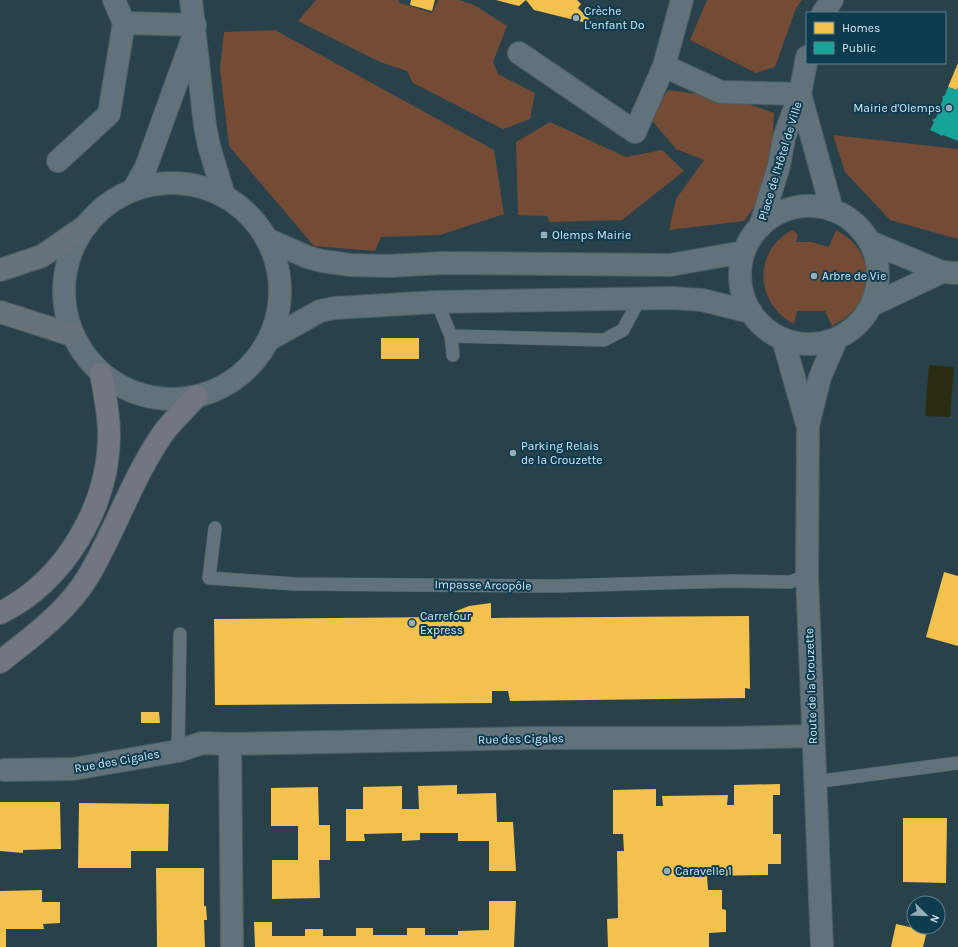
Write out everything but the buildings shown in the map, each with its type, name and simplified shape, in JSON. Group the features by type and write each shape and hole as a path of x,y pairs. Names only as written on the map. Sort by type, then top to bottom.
{"highway":[{"path":"0,613 26,596 58,567 81,535 91,516 100,494 108,454 108,419 101,374"},
{"path":"0,662 48,622 69,601 88,576 153,449 176,418 197,396"}],"main road":[{"path":"0,270 42,256 87,225"},
{"path":"0,312 72,335"}],"street":[{"path":"58,161 110,114 124,23 114,0"},
{"path":"191,0 209,146 224,196"},
{"path":"519,53 635,132 664,66 682,0"},
{"path":"824,12 832,0"},
{"path":"124,23 194,30"},
{"path":"135,187 146,166 194,30"},
{"name":"Place de l'Hôtel de Ville","path":"760,227 779,166 784,138 800,94 806,62"},
{"path":"664,66 721,92 800,94"},
{"name":"Place de l'Hôtel de Ville","path":"800,94 832,210"},
{"path":"173,183 199,186 224,196 249,215 269,240 281,277 278,314 270,340 261,353 237,378 224,386 197,396 178,398 144,394 129,390 101,374 86,357 72,335 64,298 64,280 70,253 78,238 87,225 114,200 135,187 173,183"},
{"path":"813,206 832,210 847,217 861,228 870,242 878,263 878,284 872,305 863,319 850,331 836,340 818,344 800,344 783,339 765,328 751,312 743,293 740,273 744,252 760,227 775,215 794,208 813,206"},
{"path":"269,240 307,257 322,261 350,265 389,266 443,262 670,264 744,252"},
{"path":"870,242 950,272"},
{"path":"872,305 950,272"},
{"path":"270,340 320,311 335,308 437,302 639,300 672,298 702,300 751,312"},
{"name":"Route de la Crouzette","path":"783,339 808,425"},
{"name":"Route de la Crouzette","path":"822,947 812,736 807,576 808,425 820,377 836,340"},
{"name":"Rue des Cigales","path":"4,770 73,769 178,751 202,743 230,744 532,738 728,738 812,736"},
{"path":"230,744 232,947"}],"lane":[{"path":"451,336 604,340 624,330 639,300"},
{"path":"437,302 451,336 453,355"},
{"name":"Impasse Arcopôle","path":"215,528 209,578 247,582 295,584 556,586 730,581 790,582 807,576"},
{"path":"178,751 180,634"},
{"path":"814,782 958,763"}],"shaded area":[{"path":"316,0 398,0 400,3 432,13 438,0 459,0 474,5 507,26 493,62 498,74 535,93 530,119 503,129 413,83 407,71 380,62 298,21"},
{"path":"707,0 802,0 796,8 775,67 756,73 690,40"},
{"path":"275,30 494,150 504,214 440,235 381,237 375,251 314,246 229,146 220,69 224,32"},
{"path":"668,90 734,99 774,113 772,150 765,192 744,221 669,230 676,199 704,160 676,149 650,118"},
{"path":"550,122 626,157 662,150 684,171 622,220 550,222 547,216 518,215 516,142"},
{"path":"833,135 958,149 958,239 890,220 845,172"},
{"path":"793,230 798,235 796,242 811,242 829,247 836,230 850,240 860,252 866,265 867,279 864,292 857,305 847,317 832,326 825,311 797,311 794,324 781,315 772,304 766,291 764,277 765,263 770,250 780,239"},
{"path":"929,365 954,367 950,417 925,416"}],"place":[{"name":"Crèche L'enfant Do","path":"576,18"},
{"name":"Mairie d'Olemps","path":"949,108"},
{"name":"Olemps Mairie","path":"544,235"},
{"name":"Arbre de Vie","path":"814,276"},
{"name":"Parking Relais de la Crouzette","path":"513,453"},
{"name":"Carrefour Express","path":"412,623"},
{"name":"Caravelle 1","path":"667,871"}]}
